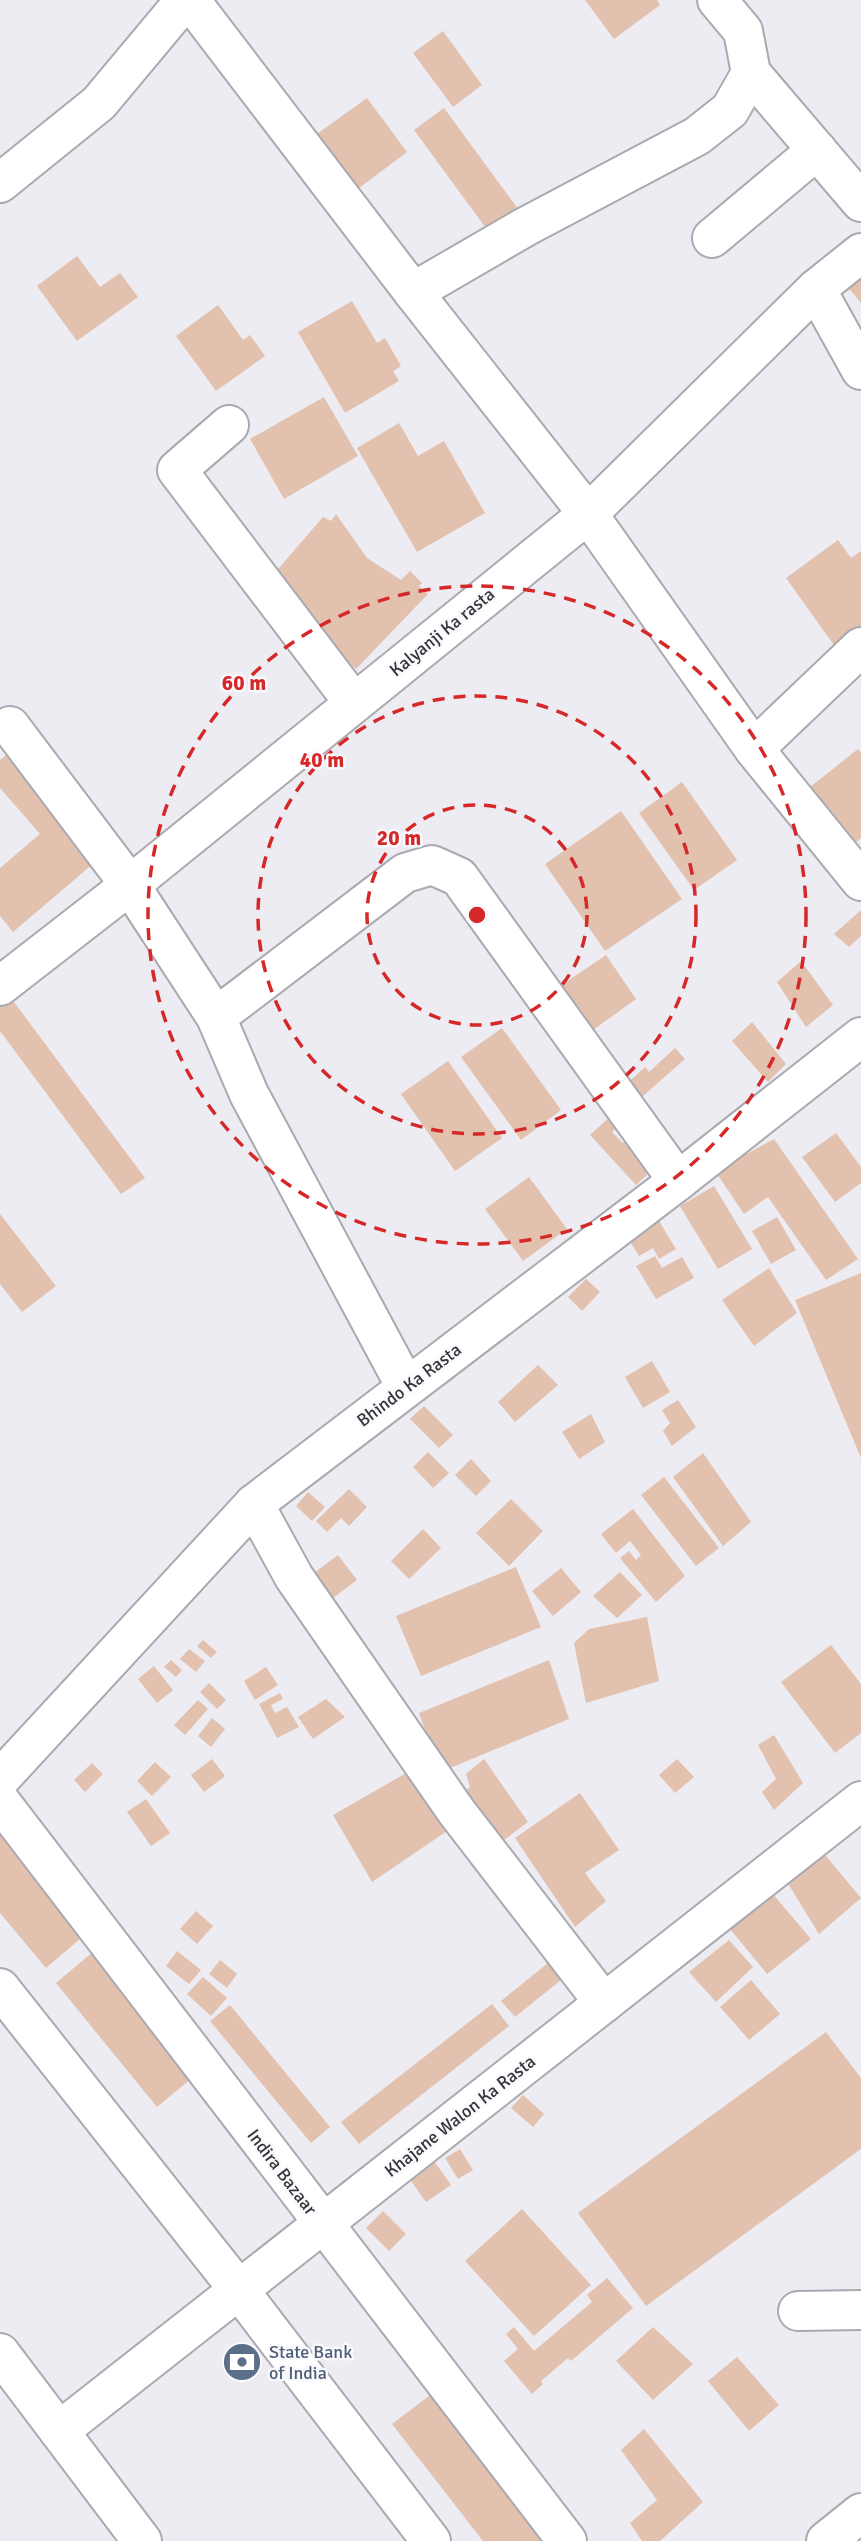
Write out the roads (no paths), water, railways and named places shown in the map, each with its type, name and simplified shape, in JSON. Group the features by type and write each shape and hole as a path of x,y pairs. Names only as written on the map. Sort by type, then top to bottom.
{"street":[{"path":"0,183 99,103 188,0 588,514 754,749 861,881"},
{"path":"717,0 743,31 751,73 861,202"},
{"path":"413,292 525,227 697,136 730,110 751,73"},
{"path":"712,238 817,150"},
{"name":"Kalyanji Ka rasta","path":"0,986 130,885 588,514 816,289 861,253"},
{"path":"816,289 861,370"},
{"path":"229,425 177,470 354,704"},
{"path":"754,749 861,647"},
{"path":"10,726 130,885 216,1017 255,1105 406,1387"},
{"path":"216,1017 405,873 432,865 459,877 678,1181"},
{"name":"Bhindo Ka Rasta","path":"0,1779 254,1504 678,1181 861,1037"},
{"path":"254,1504 293,1577 456,1811 604,2003"},
{"name":"Indira Bazaar","path":"0,1801 567,2541"},
{"name":"Khajane Walon Ka Rasta","path":"59,2431 861,1801"},
{"path":"0,1988 239,2290 432,2541"},
{"path":"798,2311 861,2310"},
{"path":"0,2353 142,2541"},
{"path":"826,2541 861,2513"}],"place":[{"name":"State Bank of India","path":"242,2362"}]}
